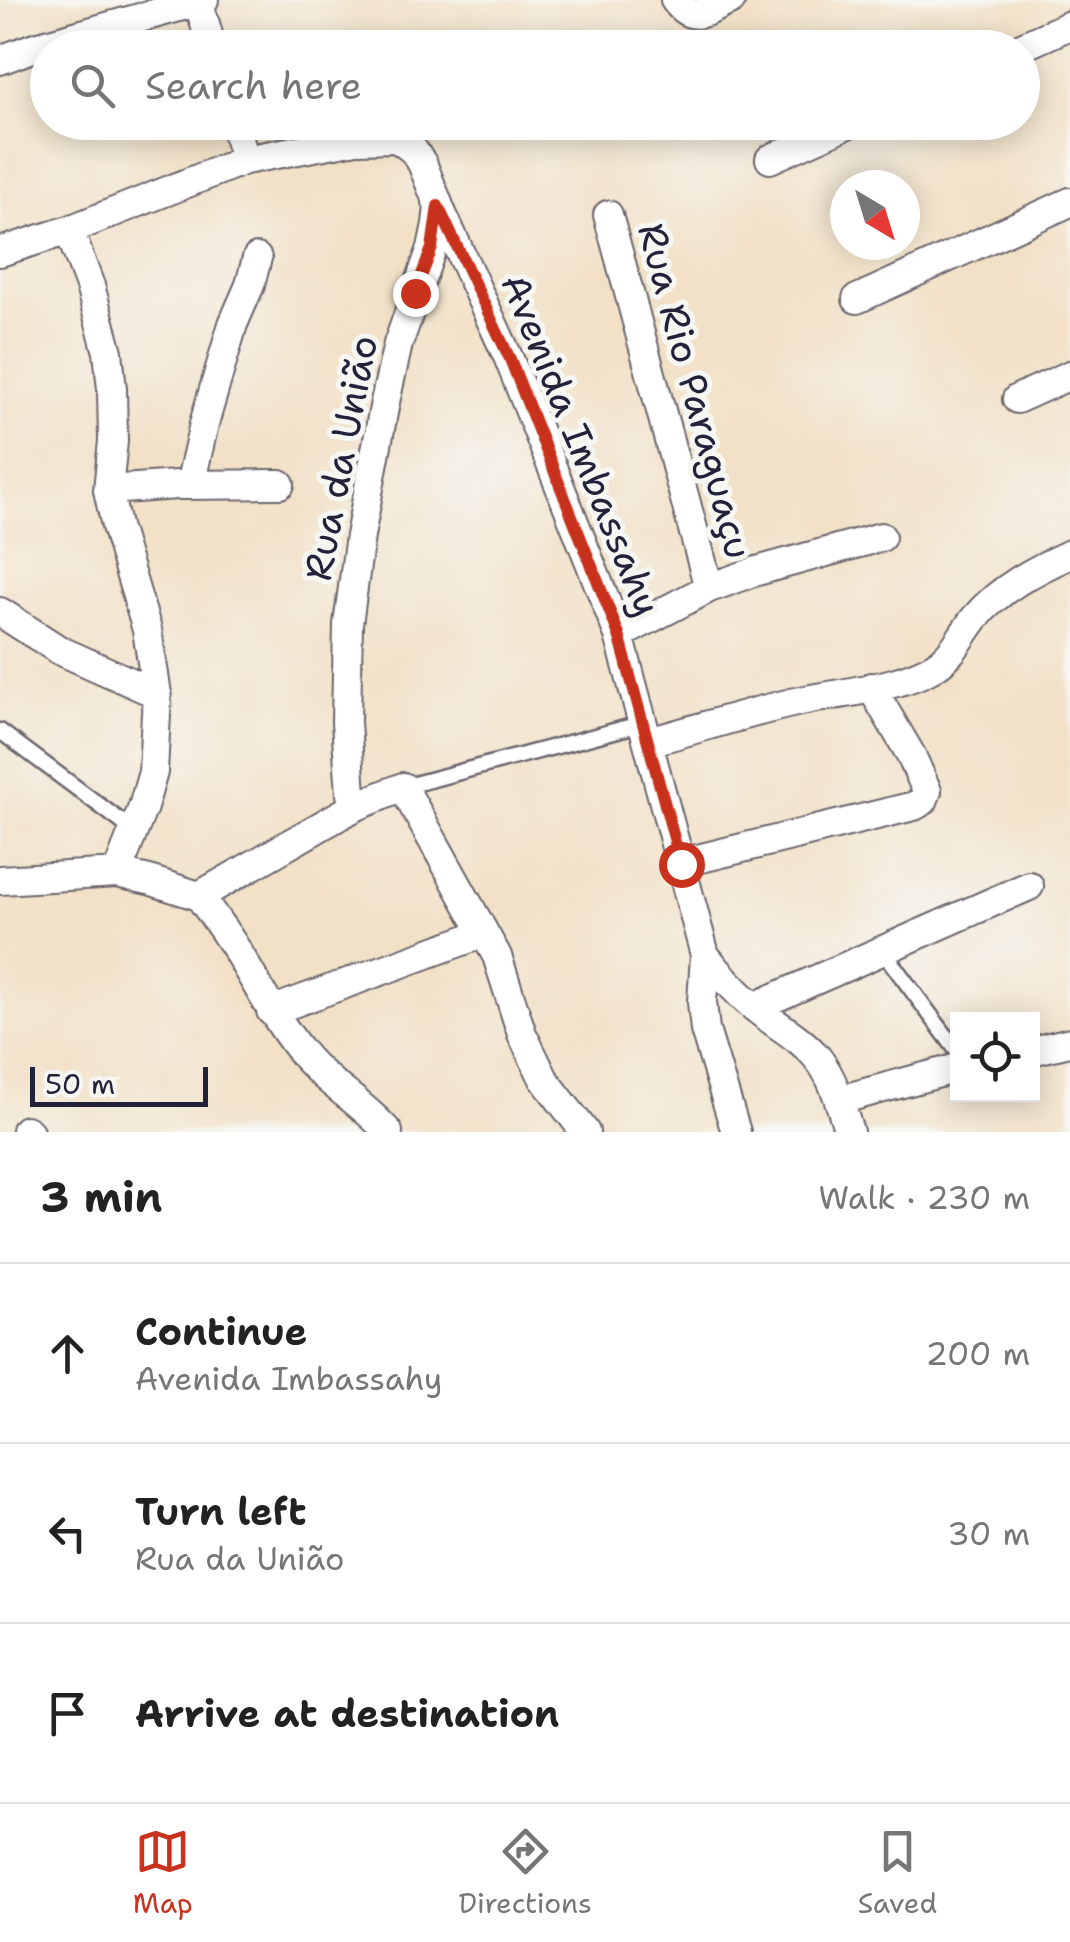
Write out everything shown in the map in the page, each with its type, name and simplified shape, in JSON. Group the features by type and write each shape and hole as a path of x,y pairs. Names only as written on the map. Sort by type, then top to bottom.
{"street":[{"path":"95,30 200,0 208,30"},
{"path":"675,0 685,13 693,15 725,2"},
{"path":"1040,39 1070,25"},
{"path":"0,60 30,49"},
{"path":"240,140 246,160"},
{"path":"0,252 70,230 246,160 351,140"},
{"path":"399,140 422,163 438,206"},
{"path":"770,159 812,140"},
{"path":"857,299 1070,202"},
{"name":"Avenida Imbassahy","path":"438,206 510,359 619,635 705,955 754,1008 802,1041 820,1061 833,1084 849,1132"},
{"name":"Rua da União","path":"354,807 346,722 348,624 355,571 398,344 432,248 438,206"},
{"name":"Rua Rio Paraguaçu","path":"608,215 709,588"},
{"path":"70,230 108,352 112,389 108,490 147,630 156,694 153,772 117,873"},
{"path":"190,484 204,424 257,258"},
{"path":"1017,400 1070,374"},
{"path":"108,490 190,484 280,484"},
{"path":"619,635 709,588 881,537"},
{"path":"646,732 914,676 952,653 974,619 993,600 1021,579 1070,554"},
{"path":"0,612 59,650 156,694"},
{"path":"681,864 924,802 926,786 872,687"},
{"path":"199,896 354,807 403,787 497,956 532,1057 585,1132"},
{"path":"4,874 117,873 199,896 238,952 285,1032 322,1075 363,1106 388,1132"},
{"path":"754,1008 1028,886"},
{"path":"271,1011 484,933"},
{"path":"705,955 705,1030 736,1132"},
{"path":"1040,1048 1070,1042"},
{"path":"839,1100 950,1070"}],"lane":[{"path":"0,731 134,830"},
{"path":"403,787 646,732"},
{"path":"882,950 950,1041"}],"route":[{"path":"415,293 432,248 438,206 510,359 619,635 681,864"}]}
